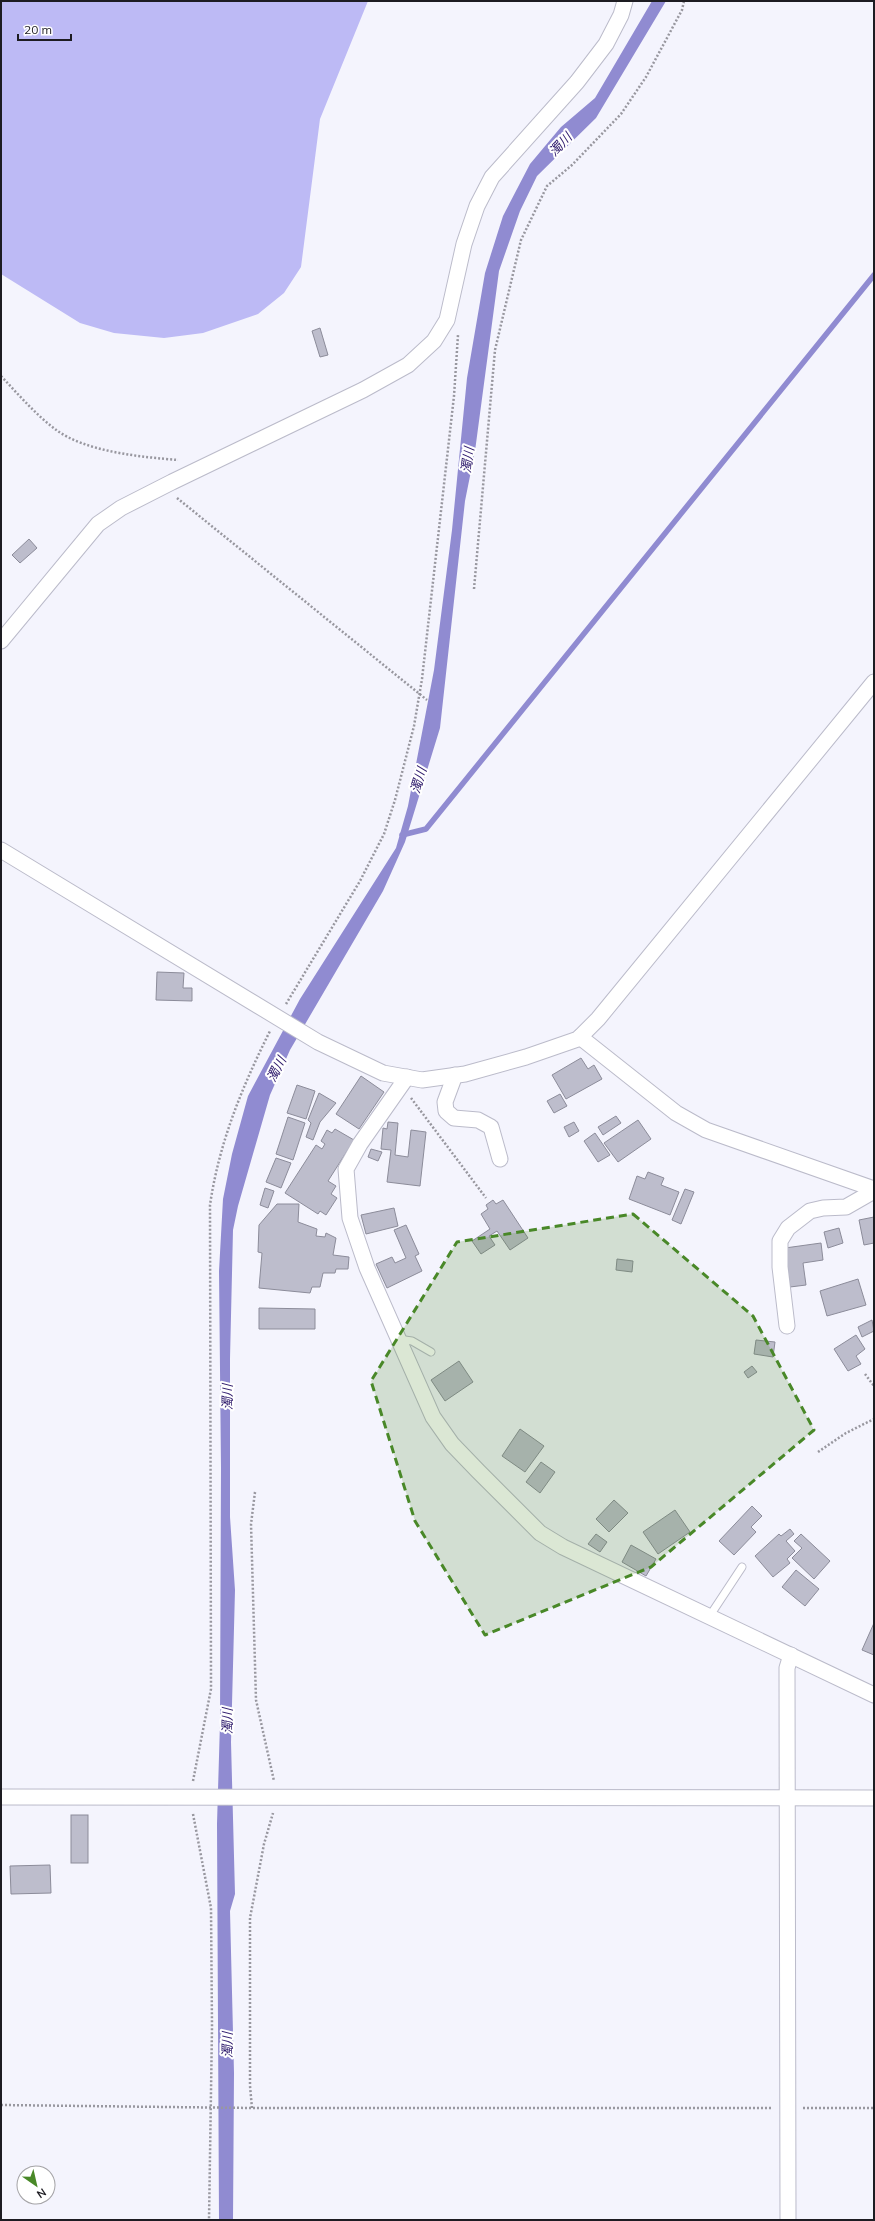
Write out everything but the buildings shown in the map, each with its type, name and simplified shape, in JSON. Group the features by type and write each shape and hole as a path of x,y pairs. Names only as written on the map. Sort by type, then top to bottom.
{"street":[{"path":"1,641 98,524 121,508 163,486 363,390 408,365 434,341 447,320 464,244 477,206 492,177 577,82 606,44 621,15 626,1"},
{"path":"1,850 318,1042 383,1073 404,1081 455,1075 526,1057 580,1037 598,1019 874,682"},
{"path":"580,1037 676,1112 706,1130 874,1190"},
{"path":"455,1075 445,1102 446,1111 454,1118 478,1120 491,1127 500,1159"},
{"path":"404,1081 360,1144 346,1169 350,1218 367,1268 397,1339 433,1417 452,1444 540,1533 570,1551 874,1695"},
{"path":"787,1326 780,1268 780,1241 788,1228 810,1211 823,1208 846,1207 874,1190"},
{"path":"788,2220 788,1668 791,1655"},
{"path":"1,1797 874,1798"}],"lane":[{"path":"397,1339 412,1341 431,1352"},
{"path":"710,1617 742,1566"}],"path":[{"path":"474,589 495,350 521,240 547,186 572,165 621,114 646,77 682,10 684,1"},
{"path":"1,376 56,430 78,441 111,451 182,461"},
{"path":"163,486 427,700"},
{"path":"404,1081 486,1198"},
{"path":"865,1374 874,1386"},
{"path":"818,1452 846,1433 874,1419"},
{"path":"193,1798 211,1908 210,2220"},
{"path":"1,2105 252,2108 874,2108"}],"highlighted area":[{"path":"633,1214 753,1316 814,1430 651,1567 485,1635 415,1521 371,1381 457,1242"}],"shaded area":[{"path":"1,1 368,1 320,119 301,267 284,293 258,314 203,333 164,338 114,333 80,323 1,274"}],"water":[{"name":"濁川","path":"652,1 666,1 596,118 537,176 520,211 499,271 475,451 465,501 440,728 405,842 383,891 290,1050 270,1095 238,1206 233,1230 230,1359 230,1517 235,1590 231,1742 235,1894 230,1911 234,2073 233,2220 219,2220 217,1824 220,1723 221,1468 219,1271 223,1199 232,1154 248,1096 300,999 396,848 408,806 434,670 452,530 467,378 485,273 503,216 530,164 561,127 595,98"}],"waterway":[{"path":"402,835 426,829 874,275"}]}
